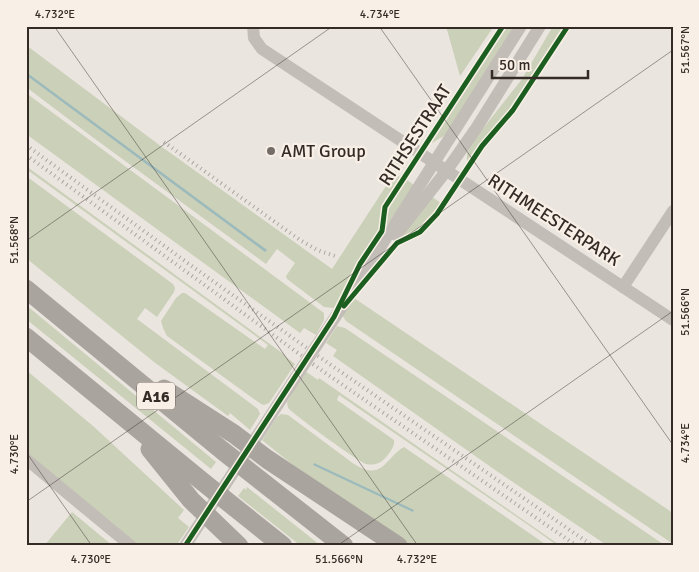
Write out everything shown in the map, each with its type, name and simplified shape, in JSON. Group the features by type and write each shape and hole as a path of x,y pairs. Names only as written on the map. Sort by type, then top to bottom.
{"highway":[{"name":"A16","path":"26,289 223,451 344,546"},
{"name":"A16","path":"26,337 283,546"},
{"name":"A16","path":"90,341 234,434 267,459 398,546"},
{"name":"A16","path":"128,421 191,500 239,546"}],"street":[{"name":"RITHMEESTERPARK","path":"253,26 254,38 262,49 673,320"},
{"name":"RITHSESTRAAT","path":"186,546 353,290 521,26"},
{"name":"RITHSESTRAAT","path":"353,290 447,170 482,119 540,26"},
{"name":"RITHMEESTERPARK","path":"622,287 673,211"},
{"path":"26,459 131,546"}],"green space":[{"path":"446,26 494,26 460,76"},
{"path":"505,26 517,26 447,134 432,143 431,142"},
{"path":"553,26 565,26 503,121 467,162 470,145 522,79"},
{"path":"26,45 158,144 332,269 399,166 391,160 396,153 404,159 396,174 401,178 382,207 380,230 334,308 324,307 287,279 286,276 295,263 277,249 266,264 26,87"},
{"path":"26,93 324,313 324,320 316,335 304,328 300,333 26,134"},
{"path":"26,166 295,364 269,403 261,404 167,336 161,321 176,298 185,293 265,349 268,345 26,169"},
{"path":"26,176 173,284 174,292 157,317 145,308 137,319 258,409 260,414 250,430 230,413 228,416 154,362 26,258"},
{"path":"407,180 414,185 387,225 390,206"},
{"path":"431,196 442,204 419,229 408,235 401,236"},
{"path":"354,298 673,513 673,544 346,321 342,315"},
{"path":"26,305 216,462 211,469 26,319"},
{"path":"337,326 345,328 666,546 608,546 498,472 333,356 337,350 326,343"},
{"path":"26,370 93,426 184,510 178,518 189,527 176,546 138,546 26,453"},
{"path":"305,371 318,380 319,378 561,546 558,546 339,395 337,400 394,440 390,452 378,463 366,464 351,455 288,408 287,402"},
{"path":"281,414 288,415 354,464 364,469 378,469 404,447 548,546 410,546 298,469 262,440"},
{"path":"247,487 321,546 301,546 238,496"},
{"path":"72,512 113,546 44,546"}],"water":[{"path":"26,72 267,250 265,252 26,75"},
{"path":"314,463 414,510 413,512 313,465"}],"railway":[{"path":"164,142 300,240 317,250 338,257"},
{"path":"26,145 328,363 593,546"},
{"path":"26,155 324,372 577,546"}],"cycle path":[{"path":"185,546 334,317 360,264 382,231 385,207 503,26"},
{"path":"344,306 397,243 420,232 437,214 482,146 513,110 568,26"}],"place":[{"name":"AMT Group","path":"271,151"}]}
